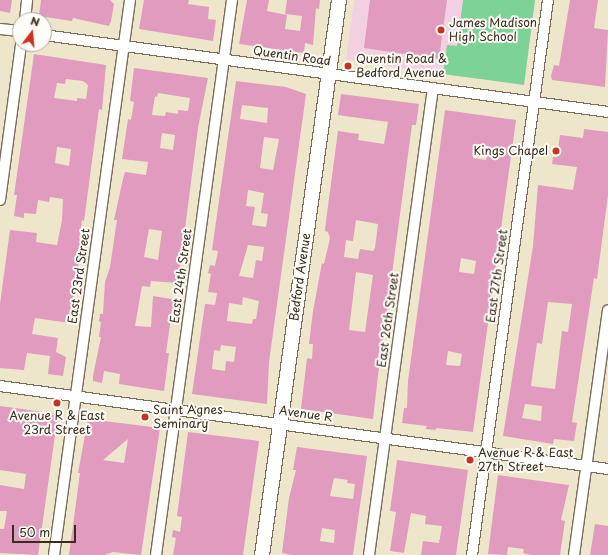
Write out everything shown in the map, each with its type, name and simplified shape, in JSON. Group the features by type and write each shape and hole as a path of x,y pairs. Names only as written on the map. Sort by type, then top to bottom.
{"main road":[{"name":"Bedford Avenue","path":"262,555 339,0"}],"street":[{"path":"26,12 27,0"},
{"name":"East 23rd Street","path":"54,555 130,0"},
{"name":"East 24th Street","path":"156,555 232,0"},
{"name":"East 27th Street","path":"472,555 548,0"},
{"path":"0,29 12,30"},
{"name":"Quentin Road","path":"52,36 608,112"},
{"path":"0,200 20,52"},
{"name":"East 26th Street","path":"369,555 433,88"},
{"path":"574,555 608,310"},
{"name":"Avenue R","path":"0,386 608,469"}],"shaded area":[{"name":"James Madison High School","path":"354,0 535,0 524,85 346,60"}],"green space":[{"path":"463,0 535,0 524,85 443,74 447,45 457,46"}],"building":[{"path":"0,0 12,0 10,13 0,11"},
{"path":"41,0 110,0 114,4 109,26 73,18 72,21 52,18 52,12 40,12"},
{"path":"144,0 189,0 188,4 209,7 208,19 216,20 213,41 139,29"},
{"path":"247,0 269,0 267,11 287,15 285,29 300,31 302,16 285,14 287,0 320,0 319,9 316,8 313,45 305,43 304,53 239,44"},
{"path":"370,0 447,0 439,59 364,48"},
{"path":"570,0 598,0 594,28 608,30 605,87 552,80 551,76 554,65 559,66"},
{"path":"34,54 106,65 102,110 99,109 84,221 82,220 79,239 81,240 79,259 70,323 35,318 32,334 58,338 56,352 66,357 63,376 48,374 50,356 27,353 24,370 0,368 0,304 10,230 37,233 36,242 57,245 62,220 63,199 50,197 49,202 38,200 36,214 24,213 24,218 14,216 17,195 14,195","holes":["66,79 83,81 88,85 86,99 77,98 77,101 54,98 57,83 65,84","57,147 71,149 69,166 55,163"]},
{"path":"134,68 208,78 198,128 178,283 151,281 150,287 142,286 135,326 151,327 153,296 178,300 177,310 172,310 166,353 169,353 164,391 119,384 120,374 104,371 102,383 93,381 101,337 99,337 101,322 99,321 100,314 103,314 105,282 110,267 117,220 114,220 123,179 125,172 146,175 148,162 122,159 128,119 131,120 134,102 130,101","holes":["158,93 190,98 188,111 178,110 178,114 166,112 165,116 152,115 155,96 157,97","162,133 175,135 173,150 160,148","149,229 162,231 158,260 144,257"]},
{"path":"236,81 286,87 306,94 269,362 267,404 192,394 205,304 215,305 217,293 208,292 211,274 208,273 210,265 215,266 218,251 212,250","holes":["242,105 268,108 267,123 240,119","264,137 279,139 273,170 260,168","248,190 264,193 261,213 268,214 266,227 252,225 255,207 246,206","248,245 264,247 262,261 256,260 253,278 239,276","243,297 259,301 256,319 253,319 252,324 227,321 229,303 242,305","221,345 236,347 234,362 226,361 225,371 212,369 214,350 220,351"]},
{"path":"341,94 419,104 416,125 412,125 383,341 381,340 378,358 377,367 379,367 373,419 301,409 307,358 312,359 313,344 309,344 313,311 322,263 324,264 330,238 328,232 325,231 338,131 359,134 358,140 384,144 388,122 338,115","holes":["356,220 378,224 375,248 373,251 360,249 358,259 344,257 346,240 353,241","356,272 373,275 365,332 349,330"]},
{"path":"445,110 516,120 473,432 436,428 436,430 426,429 427,426 402,423 404,408 407,408 408,381","holes":["476,144 488,146 486,160 473,158","461,258 476,261 474,274 459,272","448,351 462,354 460,366 446,365"]},
{"path":"584,129 608,132 608,195 597,279 594,278 572,422 577,423 574,441 554,439 553,444 503,436 533,246 538,185 573,190 577,167 552,164 553,157 557,157 560,135 583,138","holes":["548,302 572,304 568,332 562,331 555,389 531,386 537,343 542,344","525,404 542,406 541,421 522,418"]},
{"path":"0,406 58,414 38,555 0,553 0,529 4,529 7,511 0,511 0,485 24,489 26,474 0,470"},
{"path":"88,419 160,428 141,555 113,552 104,555 69,555 80,473 78,473","holes":["128,439 124,463 103,460"]},
{"path":"188,432 259,441 243,555 173,555 176,538 172,537 173,530 180,532 182,517 177,516"},
{"path":"297,447 367,456 353,555 291,555 282,553 289,498 296,470 293,470","holes":["334,478 348,480 347,483 355,484 353,499 330,496","322,528 335,530 334,543 320,541"]},
{"path":"397,460 468,470 456,555 421,555 423,541 439,543 442,526 425,524 426,516 411,513 404,553 390,551 396,512 390,511"},
{"path":"498,475 569,485 561,520 565,521 560,555 531,555 523,553 524,549 508,547 507,555 488,554"},
{"path":"595,524 608,526 608,555 590,555"}],"place":[{"name":"James Madison High School","path":"441,30"},
{"name":"Quentin Road & Bedford Avenue","path":"348,66"},
{"name":"Kings Chapel","path":"556,151"},
{"name":"Avenue R & East 23rd Street","path":"57,403"},
{"name":"Saint Agnes Seminary","path":"145,417"},
{"name":"Avenue R & East 27th Street","path":"470,460"}]}
